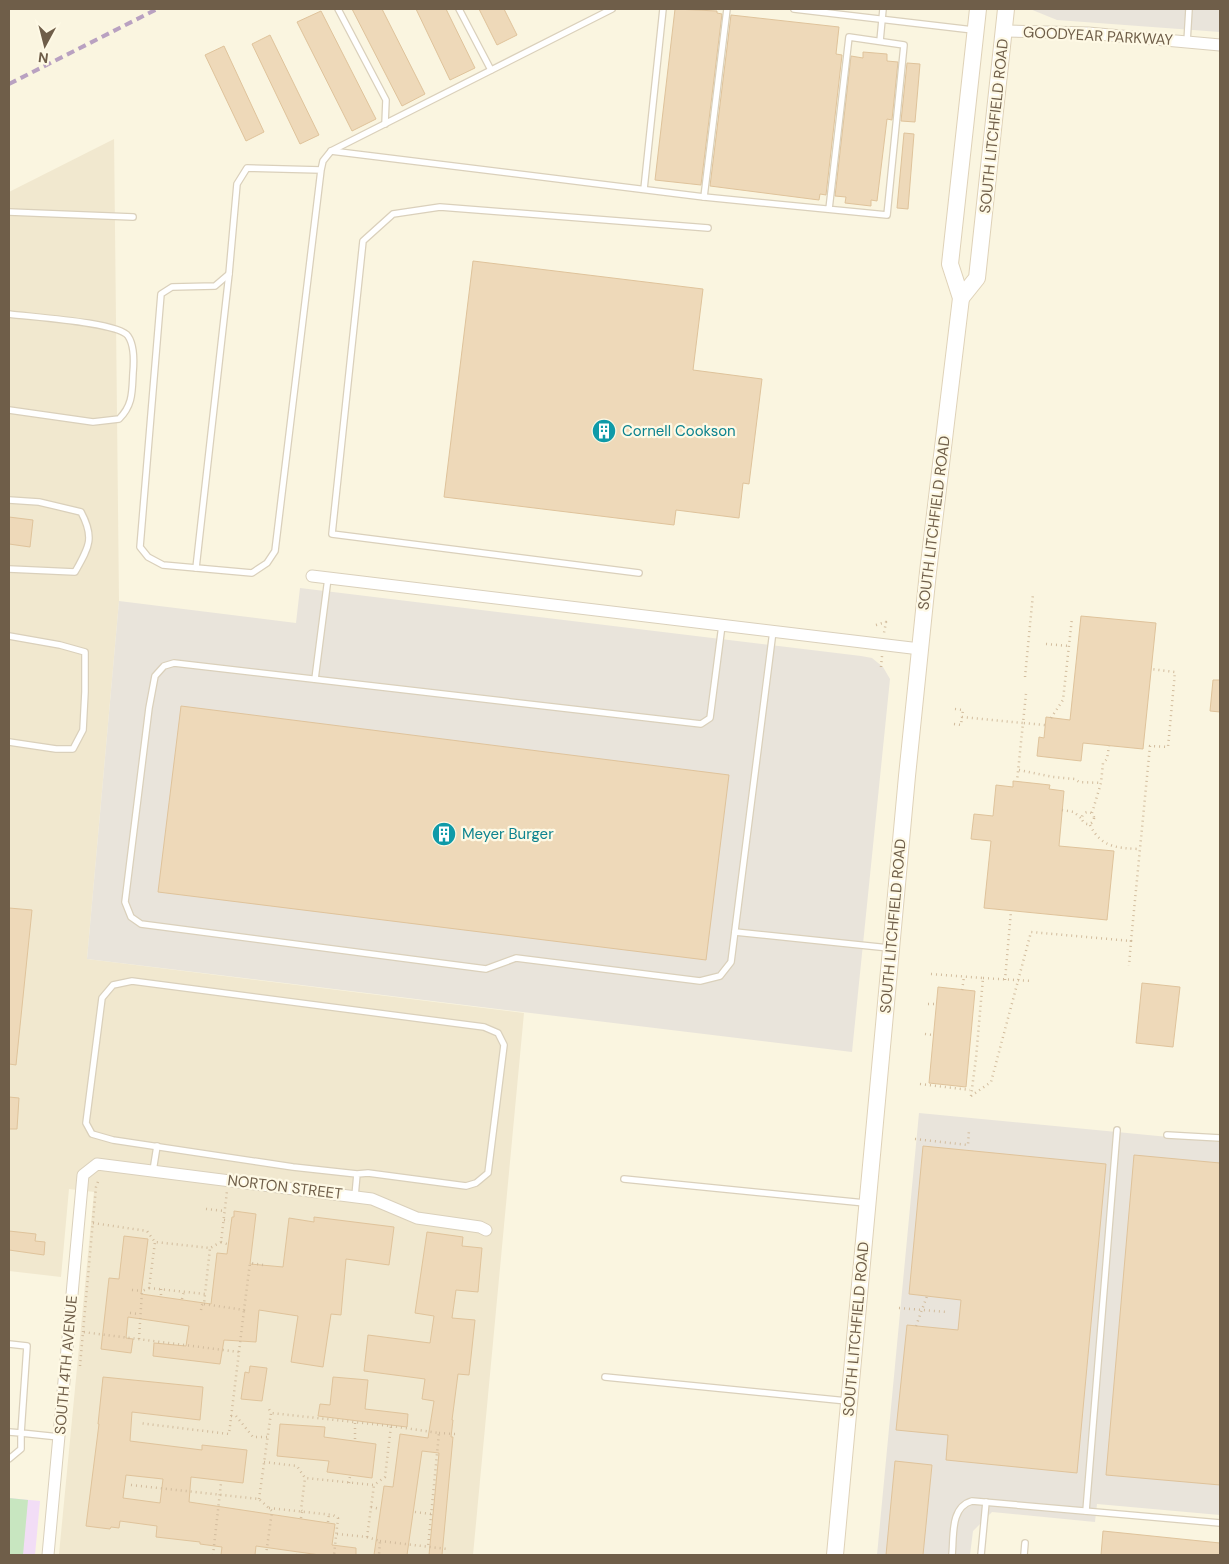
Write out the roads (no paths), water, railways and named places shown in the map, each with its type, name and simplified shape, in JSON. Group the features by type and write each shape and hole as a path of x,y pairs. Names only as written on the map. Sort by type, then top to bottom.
{"main road":[{"name":"SOUTH LITCHFIELD ROAD","path":"835,1555 920,649 961,298 950,264 978,9"},
{"name":"SOUTH LITCHFIELD ROAD","path":"977,278 1006,9"},
{"name":"GOODYEAR PARKWAY","path":"977,30 1004,31"},
{"path":"950,264 977,278 961,298"}],"street":[{"name":"GOODYEAR PARKWAY","path":"1004,31 1088,33 1220,44"},
{"path":"312,576 920,649"},
{"name":"NORTON STREET","path":"84,1175 97,1164 372,1198 417,1218 480,1227 486,1230"},
{"name":"SOUTH 4TH AVENUE","path":"48,1555 84,1175"}],"lane":[{"path":"338,9 386,100 385,124"},
{"path":"459,9 491,70"},
{"path":"229,274 215,286 172,287 162,294 140,547 148,557 163,566 252,573 266,563 275,551 323,161 330,152 612,9"},
{"path":"644,189 663,9"},
{"path":"704,197 727,9"},
{"path":"794,9 977,30"},
{"path":"880,42 883,9"},
{"path":"1187,42 1189,9"},
{"path":"330,152 704,197 887,215 904,44 849,37 828,209"},
{"path":"196,568 229,274 237,184 247,168 322,170"},
{"path":"639,573 332,534 363,241 393,214 440,207 708,228"},
{"path":"9,212 132,217"},
{"path":"9,314 118,329 128,336 134,353 132,394 127,411 119,419 93,422 9,410"},
{"path":"9,500 39,502 81,512 88,526 88,549 75,572 9,569"},
{"path":"315,679 328,578"},
{"path":"722,625 710,718 701,724 174,663 164,666 155,676 149,708 125,902 131,917 141,924 486,969 516,958 700,981 720,976 731,962 772,631"},
{"path":"9,636 60,645 85,652 85,692 83,730 73,749 56,749 9,742"},
{"path":"735,932 891,948"},
{"path":"132,981 484,1027 498,1032 504,1045 488,1173 476,1183 466,1186 368,1173 357,1174 113,1140 92,1134 86,1123 102,998 113,985 132,981"},
{"path":"1086,1511 1116,1130"},
{"path":"1167,1135 1220,1138"},
{"path":"153,1171 157,1146"},
{"path":"355,1196 357,1174"},
{"path":"624,1179 867,1203"},
{"path":"9,1344 27,1346 21,1449 9,1460"},
{"path":"605,1377 849,1401"},
{"path":"9,1432 59,1437"},
{"path":"952,1555 956,1512 964,1503 972,1500 1220,1523"},
{"path":"981,1555 986,1502"},
{"path":"1024,1555 1025,1543"}],"railway":[{"path":"9,84 157,9"}],"place":[{"name":"Cornell Cookson","path":"604,431"},
{"name":"Meyer Burger","path":"444,834"}]}
